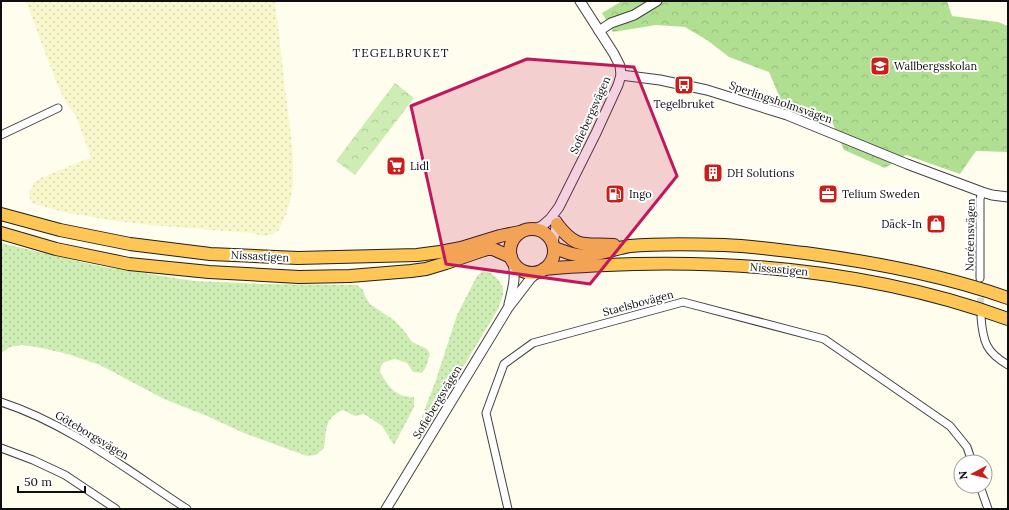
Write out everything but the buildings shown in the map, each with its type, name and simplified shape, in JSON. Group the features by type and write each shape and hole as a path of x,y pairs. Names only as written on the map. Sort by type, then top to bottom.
{"highway":[{"name":"Nissastigen","path":"1,214 60,230 130,244 210,254 298,258 417,255 461,248 500,236 520,232"},
{"path":"556,224 568,237 580,244 629,247"},
{"path":"534,229 542,231 549,236 553,245 553,258 551,262 541,270 531,272 524,271 518,267 512,259 510,250 515,237 520,232 534,229"},
{"name":"Nissastigen","path":"1,233 56,249 129,264 209,272 299,277 350,276 418,270 446,263 487,249 493,249 512,259"},
{"name":"Nissastigen","path":"553,245 571,254 584,256 629,247 658,244 725,245 837,257 908,270 970,286 1008,298"},
{"name":"Nissastigen","path":"541,270 578,266 664,264 726,265 774,268 884,284 962,304 1008,319"}],"street":[{"path":"580,1 620,66 621,75"},
{"path":"599,32 611,23 634,15 657,1"},
{"name":"Sperlingsholmsvägen","path":"621,75 660,80 707,90 787,115 907,164 982,192 1008,197"},
{"name":"Sofiebergsvägen","path":"534,229 542,226 550,219 559,207 605,115 621,75"},
{"path":"1,135 58,108"},
{"name":"Noréensvägen","path":"980,278 980,199 982,192"},
{"name":"Sofiebergsvägen","path":"553,245 559,207"},
{"name":"Sofiebergsvägen","path":"508,308 514,285 515,273 512,259"},
{"name":"Sofiebergsvägen","path":"386,509 508,308 531,278 541,270"},
{"name":"Staelsbovägen","path":"508,509 486,413 504,364 534,343 683,302 824,339 950,426 967,447 969,454"},
{"path":"981,317 982,333 986,345 999,360 1008,365"},
{"name":"Göteborgsvägen","path":"1,402 42,418 65,430 187,509"},
{"path":"1,448 33,460 64,475 116,509"},
{"path":"983,494 988,509"}],"highlighted area":[{"path":"527,59 634,67 677,176 590,284 446,264 411,106"}],"green space":[{"path":"26,1 275,1 293,155 293,187 286,215 278,231 271,235 263,236 252,233 150,225 68,213 32,203 29,193 35,182 41,178 90,158 91,156 75,114 68,106 57,84"},
{"path":"622,1 947,1 952,16 998,22 1008,26 1008,152 976,151 960,174 906,155 885,168 844,150 832,122 783,105 769,72 729,57 707,40 685,27 656,25 613,32 602,13"},
{"path":"395,83 414,98 355,175 336,161"},
{"path":"1,243 99,266 194,281 265,284 357,285 363,290 370,304 395,321 412,342 427,349 430,354 426,367 422,373 413,372 407,363 395,359 384,362 381,366 380,372 393,390 407,397 414,397 414,407 394,445 382,426 364,414 355,416 343,410 337,413 329,421 324,448 316,455 307,456 244,433 164,399 100,365 68,354 22,345 10,347 1,353"},
{"path":"483,271 491,273 498,279 503,288 503,295 498,309 430,422 419,424 436,380 457,315 477,276"}],"tunnel":[{"path":"980,287 981,313"}],"place":[{"name":"Wallbergsskolan","path":"880,66"},
{"name":"Tegelbruket","path":"684,85"},
{"name":"Lidl","path":"396,166"},
{"name":"DH Solutions","path":"713,173"},
{"name":"Ingo","path":"615,194"},
{"name":"Telium Sweden","path":"828,194"},
{"name":"Däck-In","path":"936,224"}],"district":[{"name":"TEGELBRUKET","path":"401,53"}]}
